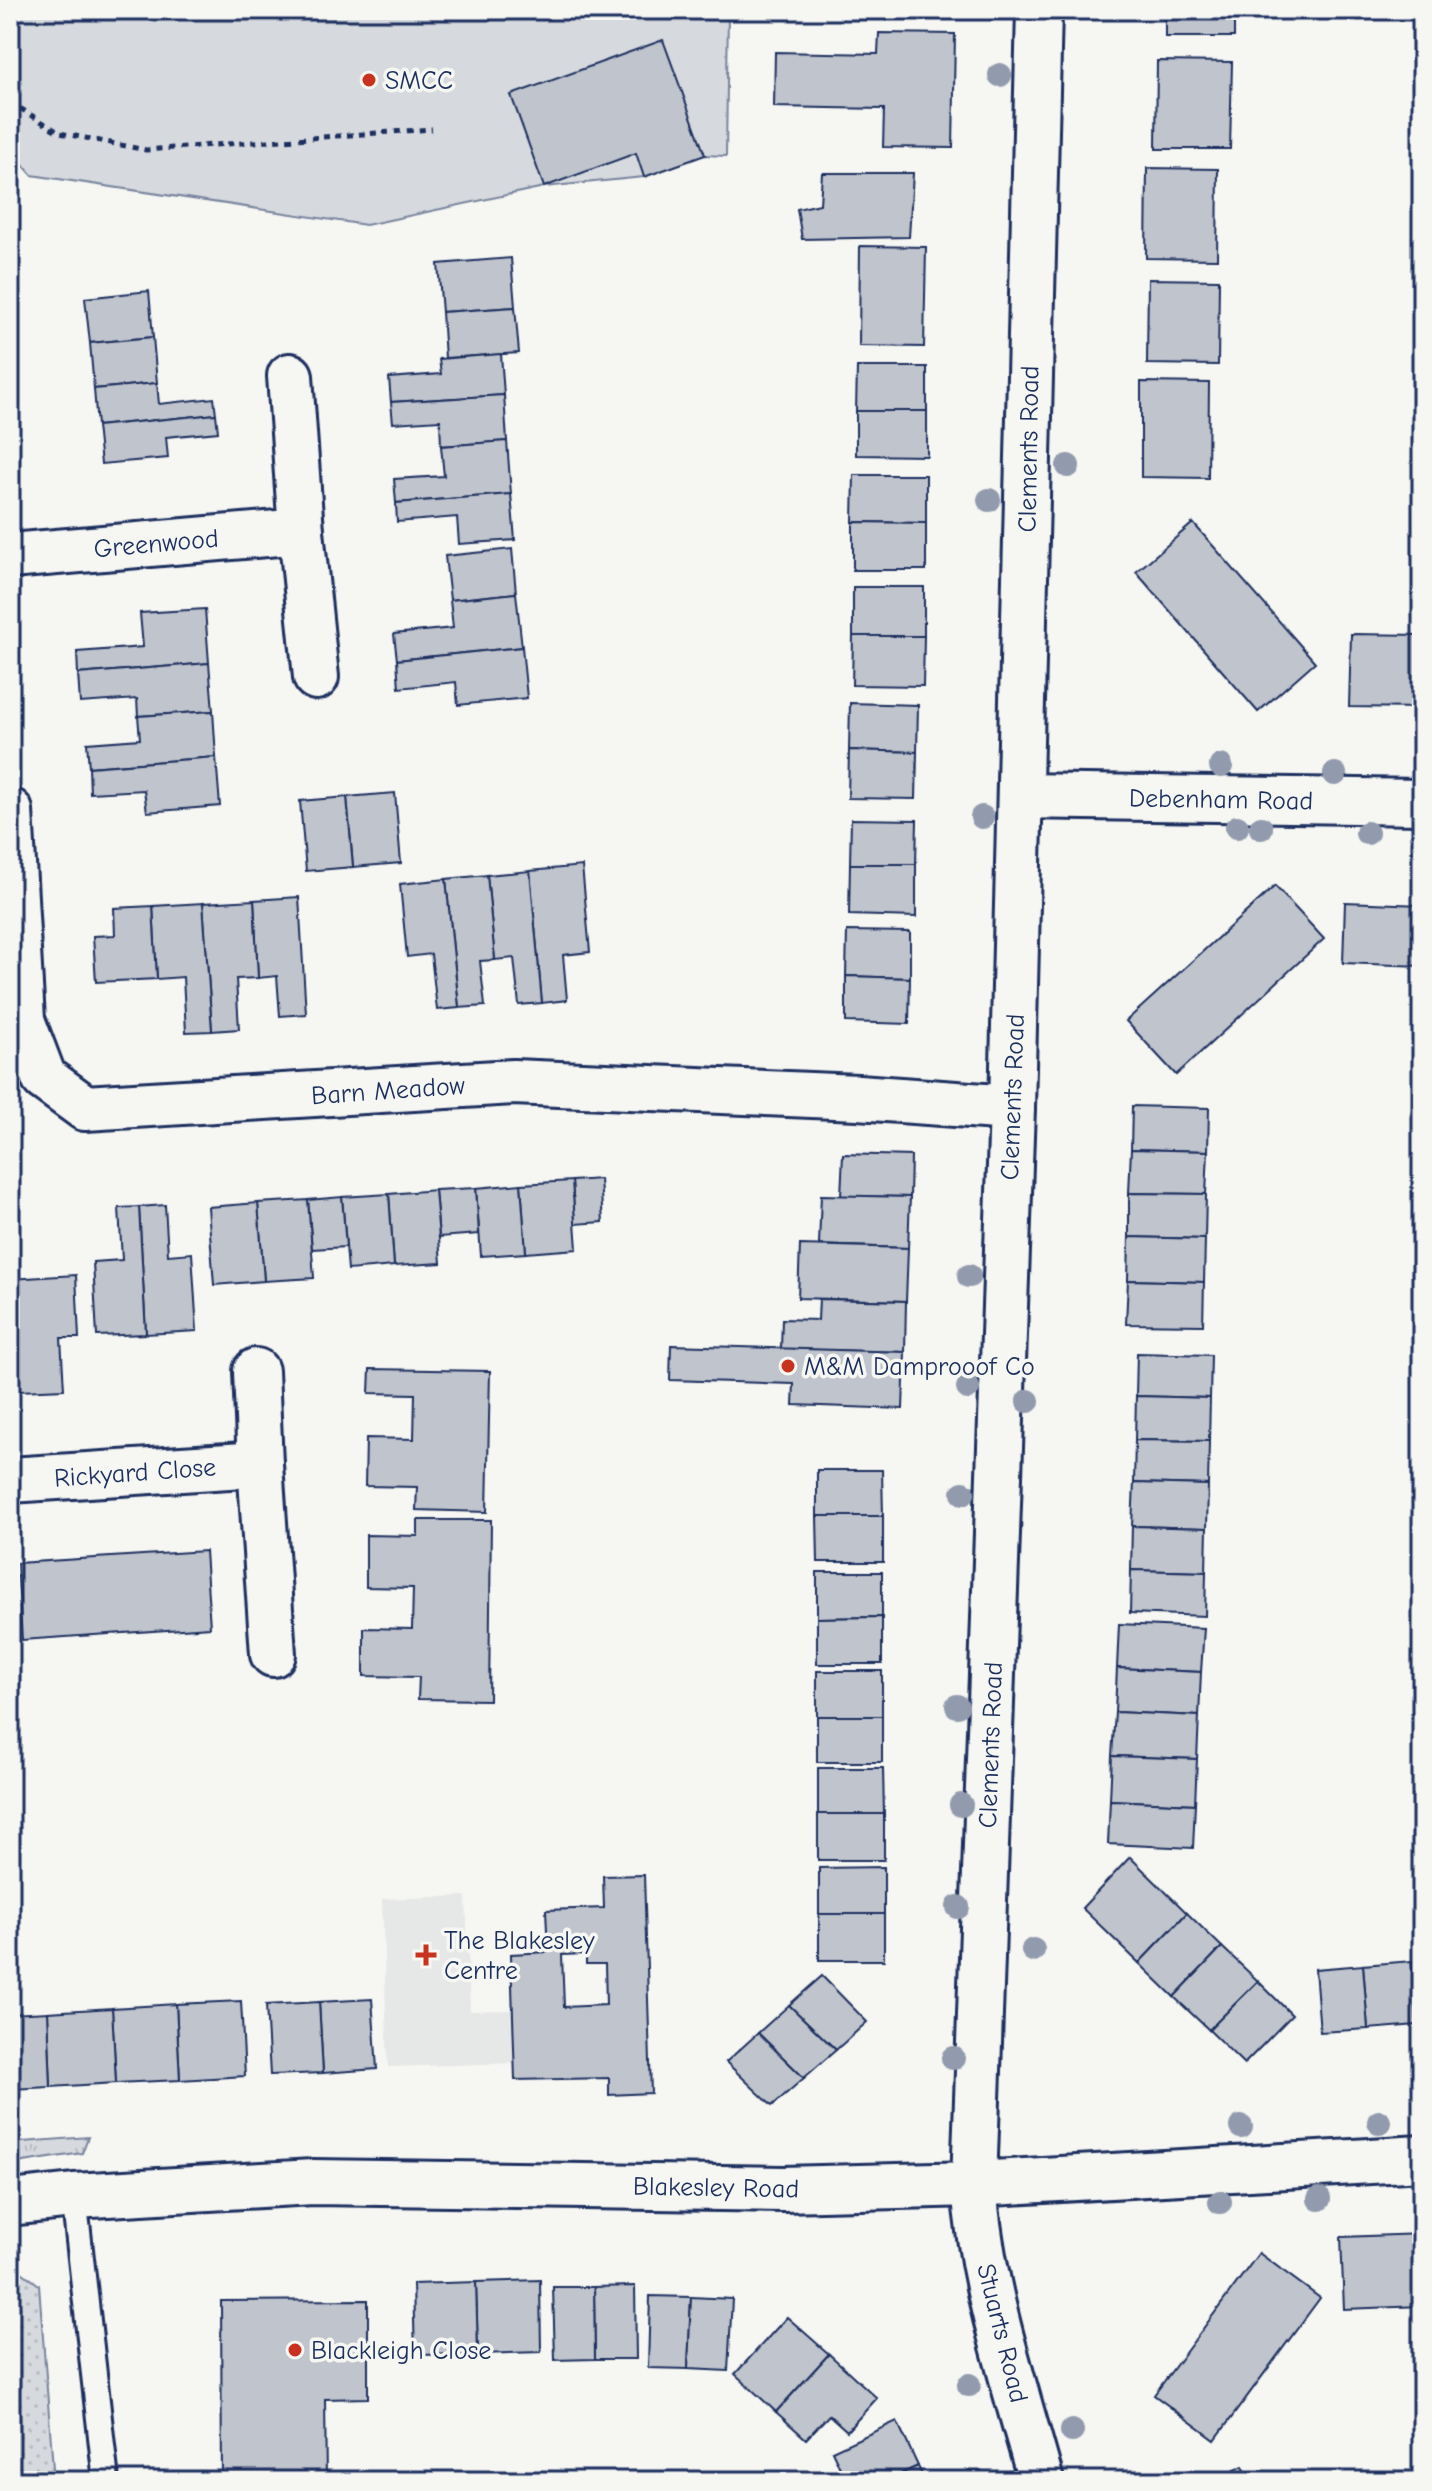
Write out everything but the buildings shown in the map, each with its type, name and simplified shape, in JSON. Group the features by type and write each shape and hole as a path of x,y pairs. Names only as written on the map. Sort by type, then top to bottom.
{"street":[{"name":"Clements Road","path":"974,2184 1012,1108 1039,10"},
{"path":"290,376 316,677"},
{"name":"Greenwood","path":"10,556 301,531"},
{"name":"Debenham Road","path":"1020,796 1422,802"},
{"name":"Barn Meadow","path":"10,811 22,1020 44,1078 85,1108 513,1082 858,1097 1012,1108"},
{"path":"256,1371 273,1654"},
{"name":"Rickyard Close","path":"10,1480 260,1464"},
{"name":"Blakesley Road","path":"10,2203 74,2196 313,2182 783,2189 974,2184 1422,2158"},
{"name":"Stuarts Road","path":"974,2184 990,2296 1041,2481"}],"lane":[{"path":"74,2196 106,2481"}],"path":[{"path":"10,102 60,133 146,150 432,129"}],"shaded area":[{"name":"The Blakesley Centre","path":"466,1896 470,2011 513,2010 515,2063 388,2067 382,1899"}],"green space":[{"name":"SMCC","path":"10,10 728,10 726,156 705,155 644,177 544,187 366,225 32,175 10,150"},
{"path":"88,2137 82,2153 10,2164 10,2143"},
{"path":"10,2263 39,2285 54,2481 10,2481"}],"place":[{"name":"SMCC","path":"369,80"},
{"name":"M&M Damprooof Co","path":"788,1366"},
{"name":"The Blakesley Centre","path":"426,1955"},
{"name":"Blackleigh Close","path":"295,2350"}]}
